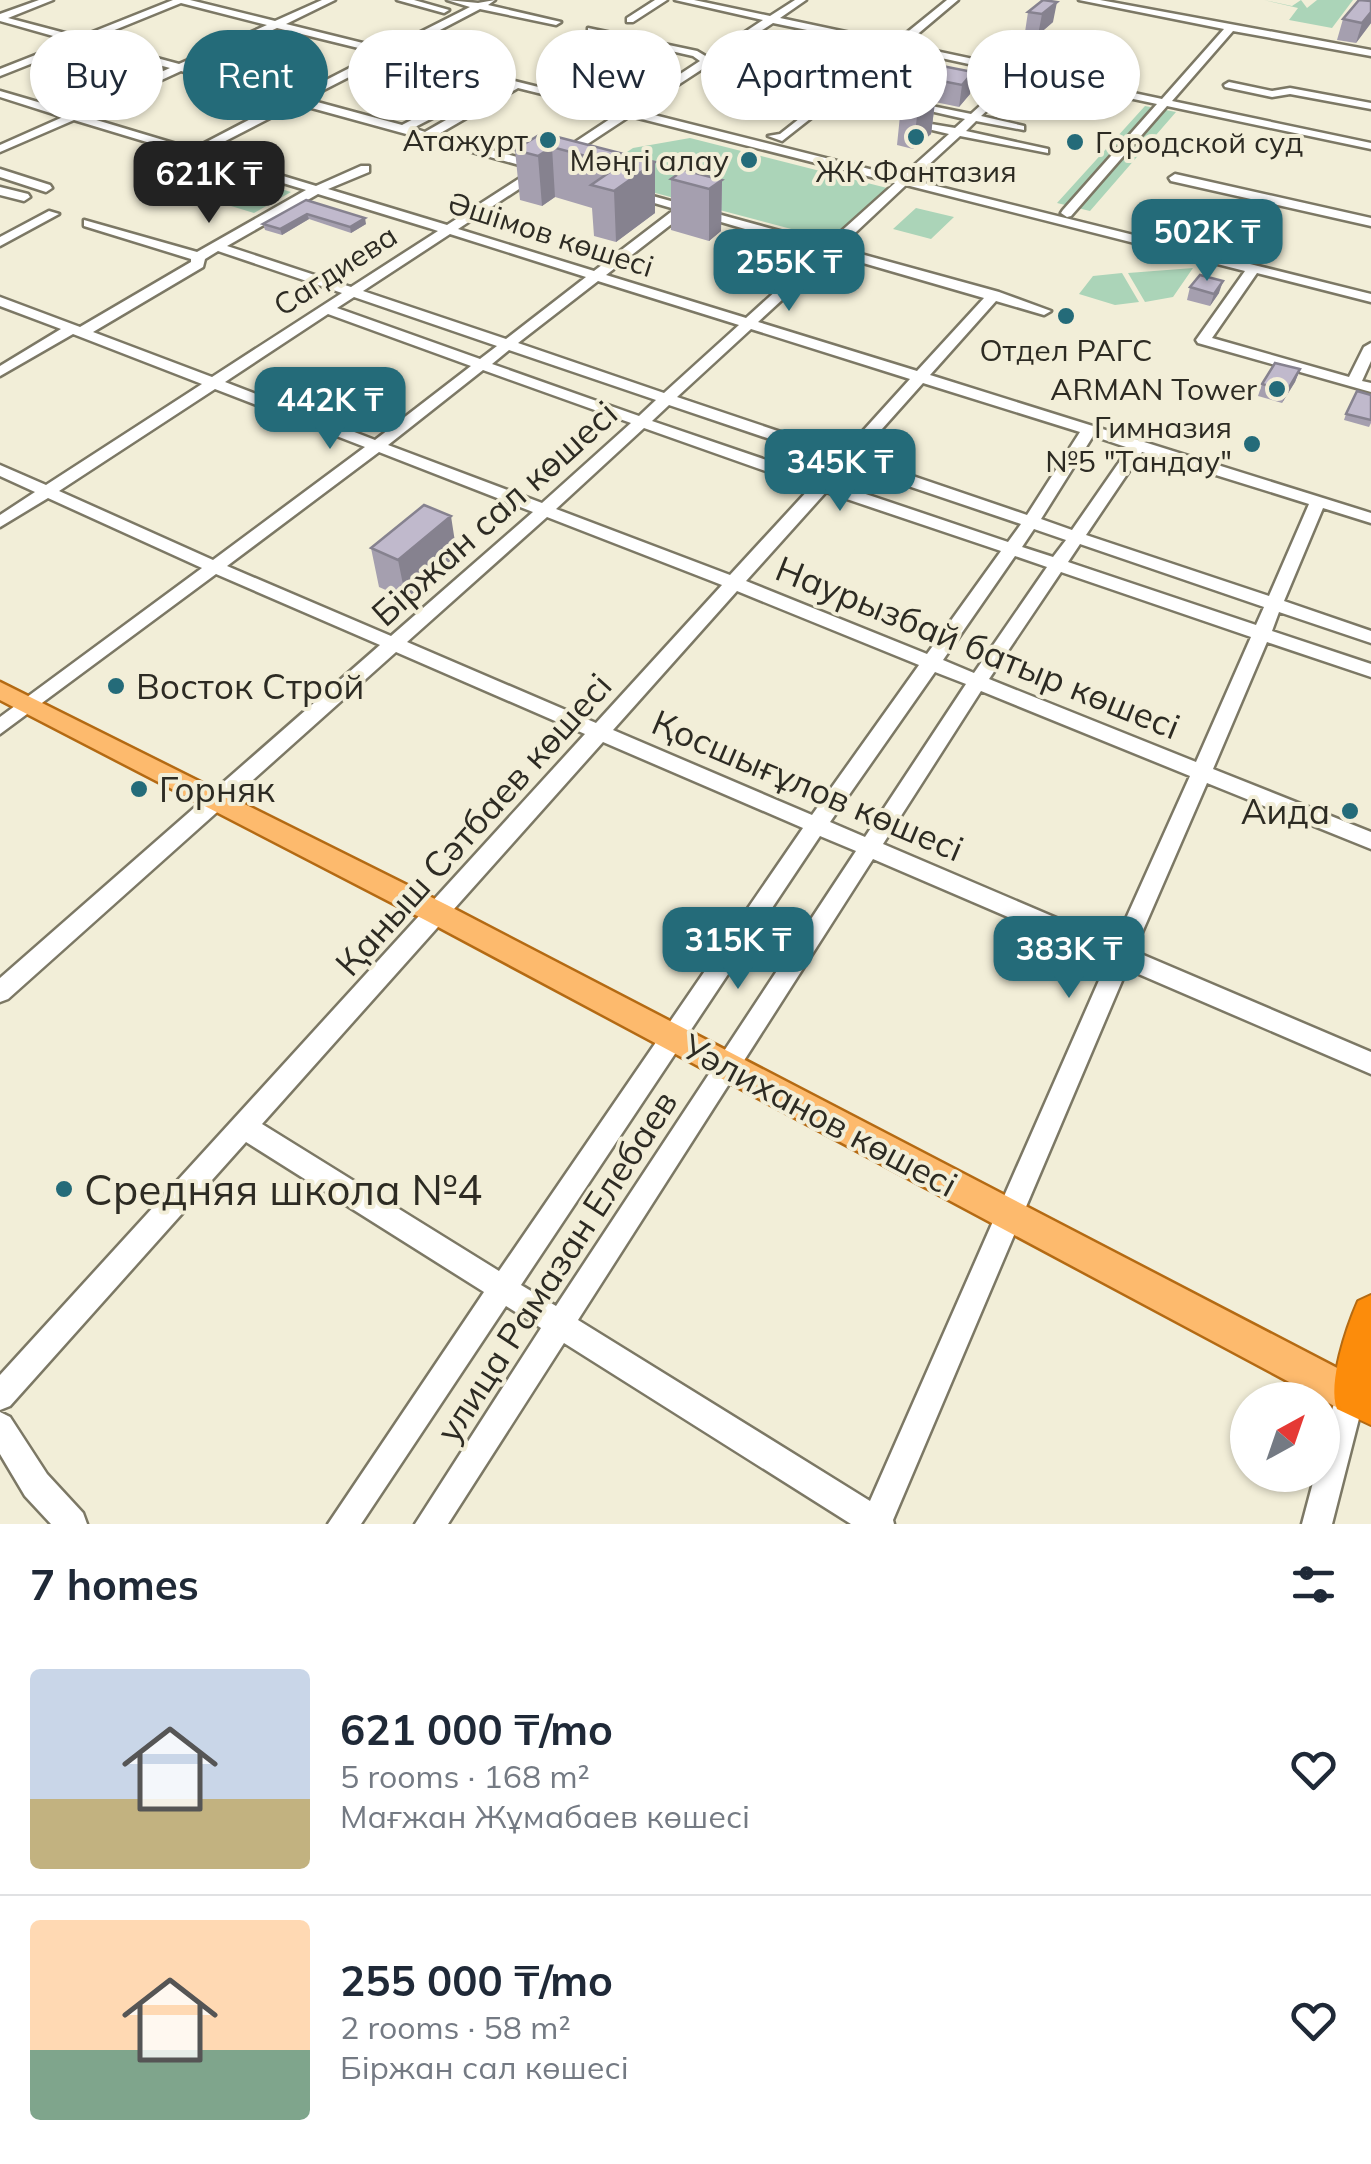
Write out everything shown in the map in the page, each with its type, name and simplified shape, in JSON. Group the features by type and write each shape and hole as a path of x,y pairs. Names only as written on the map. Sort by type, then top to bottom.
{"highway":[{"path":"1361,1400 1371,1314"}],"main road":[{"name":"Уәлиханов көшесі","path":"0,690 437,913 1361,1400"}],"street":[{"path":"2,18 48,0"},
{"path":"107,30 180,0 348,42"},
{"path":"163,75 330,0"},
{"path":"402,0 448,5 485,3 556,22"},
{"path":"630,20 662,0"},
{"path":"680,0 772,19 835,93 967,78"},
{"name":"Сагдиева","path":"755,30 801,0"},
{"path":"1084,0 1371,53"},
{"path":"432,30 485,3"},
{"path":"918,30 952,3"},
{"path":"2,18 43,30"},
{"path":"1067,213 1231,27"},
{"path":"0,73 30,61"},
{"path":"163,63 183,68"},
{"path":"517,84 536,89"},
{"path":"1228,86 1272,94 1290,90 1371,106"},
{"name":"Әшімов көшесі","path":"0,94 30,103"},
{"path":"1140,97 1371,146"},
{"path":"328,107 549,169"},
{"path":"0,148 63,120"},
{"name":"Әшімов көшесі","path":"85,120 1371,518"},
{"path":"193,153 257,120"},
{"path":"405,128 420,120"},
{"path":"428,135 454,120"},
{"name":"Сагдиева","path":"0,522 448,230 549,169 615,120"},
{"path":"658,120 1371,298"},
{"name":"Біржан сал көшесі","path":"3,984 545,510 971,120"},
{"path":"982,120 1020,128"},
{"path":"911,122 1044,150"},
{"path":"88,223 198,256 314,192 366,169"},
{"path":"0,173 46,188"},
{"path":"1175,178 1371,222"},
{"path":"610,186 1044,311"},
{"path":"0,191 24,197"},
{"path":"545,261 554,256 577,263 590,262 661,211 684,208"},
{"path":"0,728 684,208"},
{"path":"0,242 54,214"},
{"path":"216,246 1371,637"},
{"path":"0,372 198,264 198,256"},
{"path":"1254,268 1204,340 1371,388"},
{"name":"Қаныш Сәтбаев көшесі","path":"0,1396 994,295"},
{"name":"Наурызбай батыр көшесі","path":"0,301 734,583 1371,841"},
{"path":"326,309 1371,671"},
{"path":"1353,383 1371,347"},
{"name":"улица Рамазан Елебаев","path":"344,1524 817,824 1030,523 1089,431"},
{"name":"улица Рамазан Елебаев","path":"430,1524 869,846 1138,446"},
{"name":"Қосшығұлов көшесі","path":"0,470 214,567 602,730 1371,1063"},
{"path":"244,1126 877,1524 1006,1212 1202,773 1318,501"},
{"path":"1317,1524 1361,1400"},
{"path":"0,1427 36,1486 72,1524"}],"green space":[{"path":"1264,0 1292,6 1301,0 1307,8 1317,0 1353,0 1332,28 1289,20 1298,8"},
{"path":"1145,106 1176,112 1090,211 1057,203 1132,120 1140,120"},
{"path":"690,138 891,189 833,240 591,176 633,148"},
{"path":"222,172 291,192 254,213 185,192"},
{"path":"916,208 954,217 931,239 893,229"},
{"path":"1193,268 1173,297 1145,302 1128,273"},
{"path":"1122,273 1139,302 1115,305 1079,294 1093,276"}],"building":[{"path":"1043,0 1057,2 1042,14 1028,12"},
{"path":"1359,0 1371,1 1371,12 1362,23 1343,19"},
{"path":"947,67 967,71 962,85 947,82"},
{"path":"542,133 655,162 614,191 591,185 620,165 552,147 538,156 515,150"},
{"path":"684,170 722,180 709,189 671,179"},
{"path":"306,200 365,218 350,227 307,214 280,229 263,224"},
{"path":"1200,275 1223,281 1214,294 1190,287"},
{"path":"1275,363 1300,369 1287,391 1262,384"},
{"name":"ARMAN Tower","path":"1357,391 1371,395 1371,420 1346,414"},
{"path":"424,505 451,516 398,560 371,548"}],"place":[{"name":"ЖК Фантазия","path":"916,137"},
{"name":"Атажурт","path":"548,140"},
{"name":"Городской суд","path":"1075,142"},
{"name":"Мәңгі алау","path":"749,160"},
{"name":"Отдел РАГС","path":"1066,316"},
{"name":"ARMAN Tower","path":"1277,389"},
{"name":"Гимназия №5 \"Тандау\"","path":"1252,444"},
{"name":"Восток Строй","path":"116,686"},
{"name":"Горняк","path":"139,789"},
{"name":"Аида","path":"1350,811"},
{"name":"Средняя школа №4","path":"64,1189"}]}
